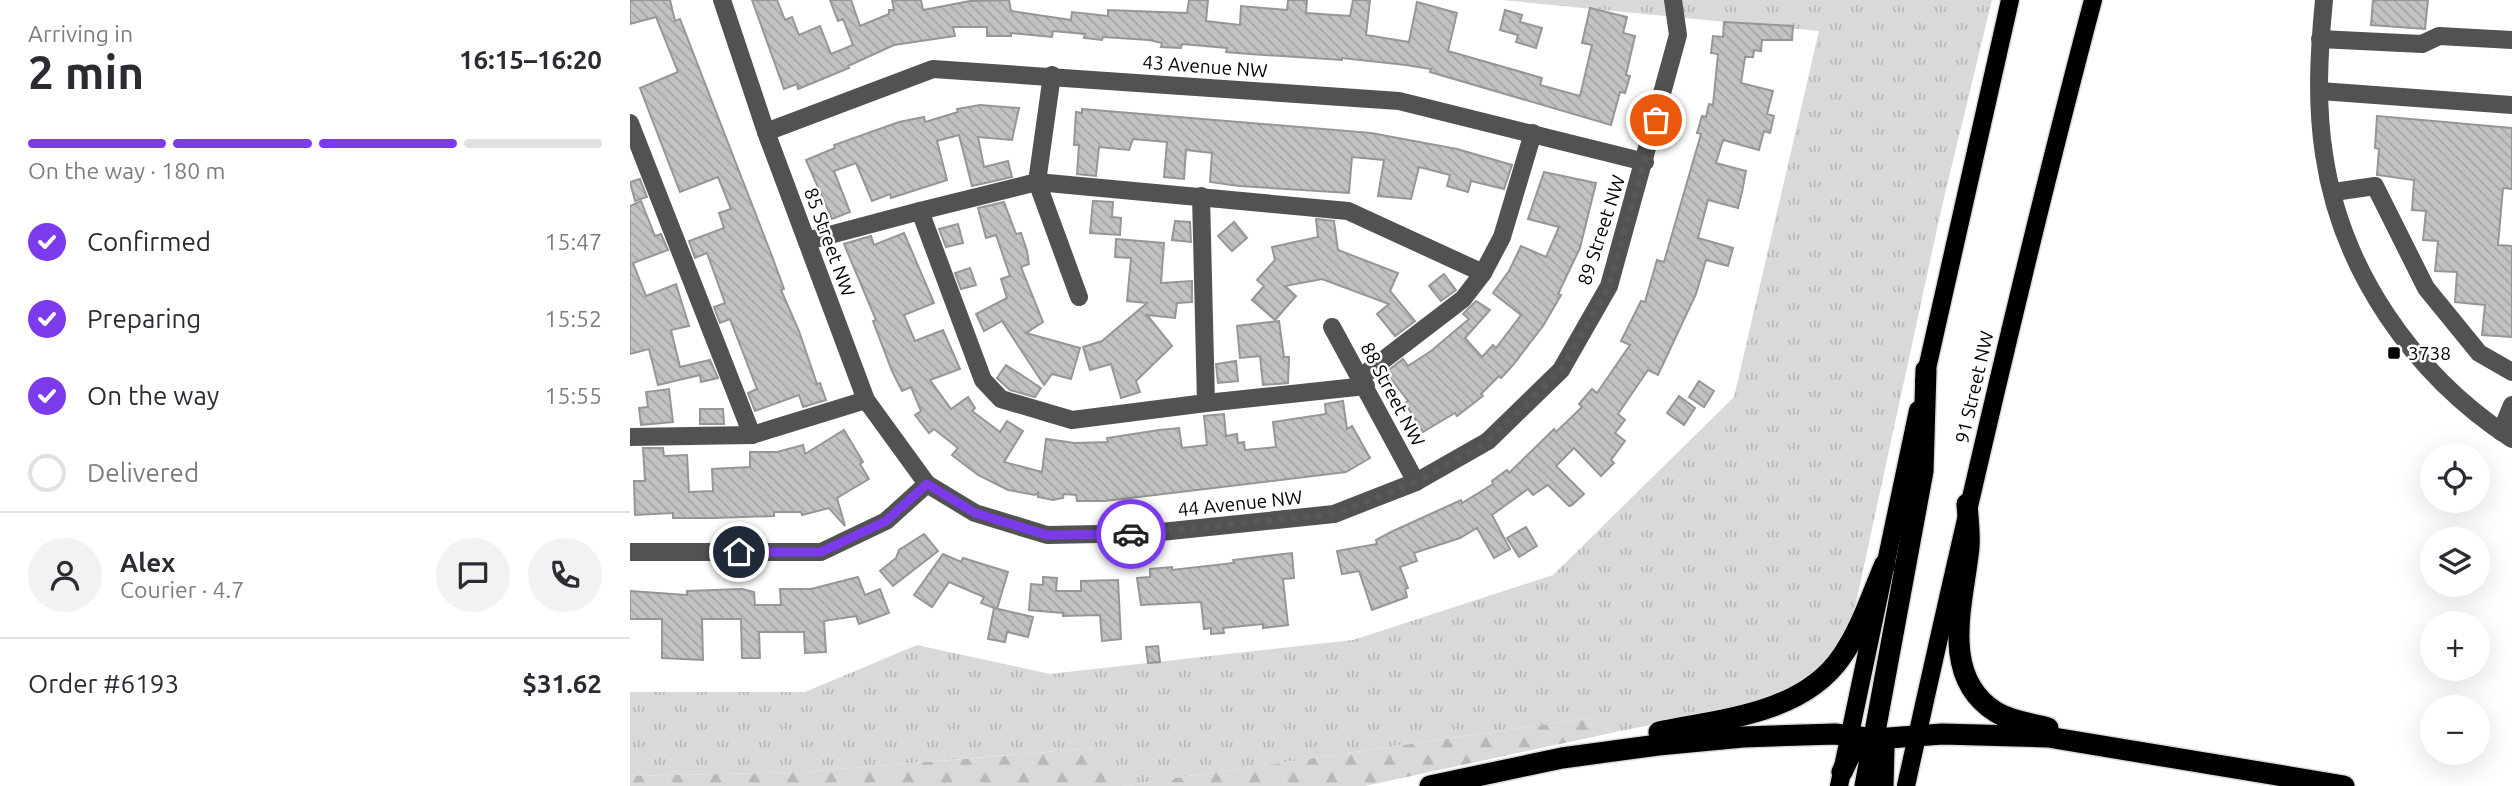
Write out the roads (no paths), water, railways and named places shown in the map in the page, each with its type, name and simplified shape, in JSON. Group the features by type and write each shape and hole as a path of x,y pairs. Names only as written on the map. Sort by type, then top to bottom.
{"highway":[{"path":"1865,786 1923,471 1926,370"},
{"path":"1967,503 1969,545 1960,595 1959,632 1962,662 1972,687 1989,706 2005,717 2104,744"},
{"path":"1430,786 1562,758 1629,738 1762,709 1797,696 1821,680 1843,655 1885,564"},
{"path":"1562,758 1718,738 1848,735 1875,739 1916,735 1989,734 2104,744 2344,786"},
{"path":"1840,779 1850,755 1875,739"},
{"path":"1875,739 1884,748 1883,786"}],"main road":[{"path":"1840,779 1926,370 2010,0"},
{"name":"91 Street NW","path":"1906,786 1967,503 2043,188 2093,0"}],"street":[{"name":"85 Street NW","path":"722,0 766,132 866,400 927,484"},
{"name":"89 Street NW","path":"1522,410 1561,370 1609,286 1678,34 1673,0"},
{"path":"2324,0 2320,39 2324,155 2345,231 2381,311 2426,366 2487,423 2506,435 2512,405"},
{"path":"2320,39 2422,44 2439,36 2512,40"},
{"name":"43 Avenue NW","path":"766,132 933,69 1052,75 1399,101 1645,162"},
{"path":"1052,75 1037,182 1079,297"},
{"path":"2320,91 2512,105"},
{"path":"630,123 752,435"},
{"path":"920,211 984,380 1001,399 1072,421 1363,381 1464,299 1483,273 1502,237 1533,133"},
{"path":"807,241 1037,182 1348,211 1483,273"},
{"path":"2334,192 2375,186 2426,288 2479,353 2512,372"},
{"path":"1201,196 1206,403"},
{"name":"88 Street NW","path":"1332,327 1416,482"},
{"path":"630,437 752,435 866,400"},
{"name":"44 Avenue NW","path":"927,484 975,513 1047,535 1150,533 1334,514 1416,482 1488,441 1522,410"},
{"path":"630,552 821,552 886,521 927,484"}],"place":[{"name":"3738","path":"2394,353"}]}
